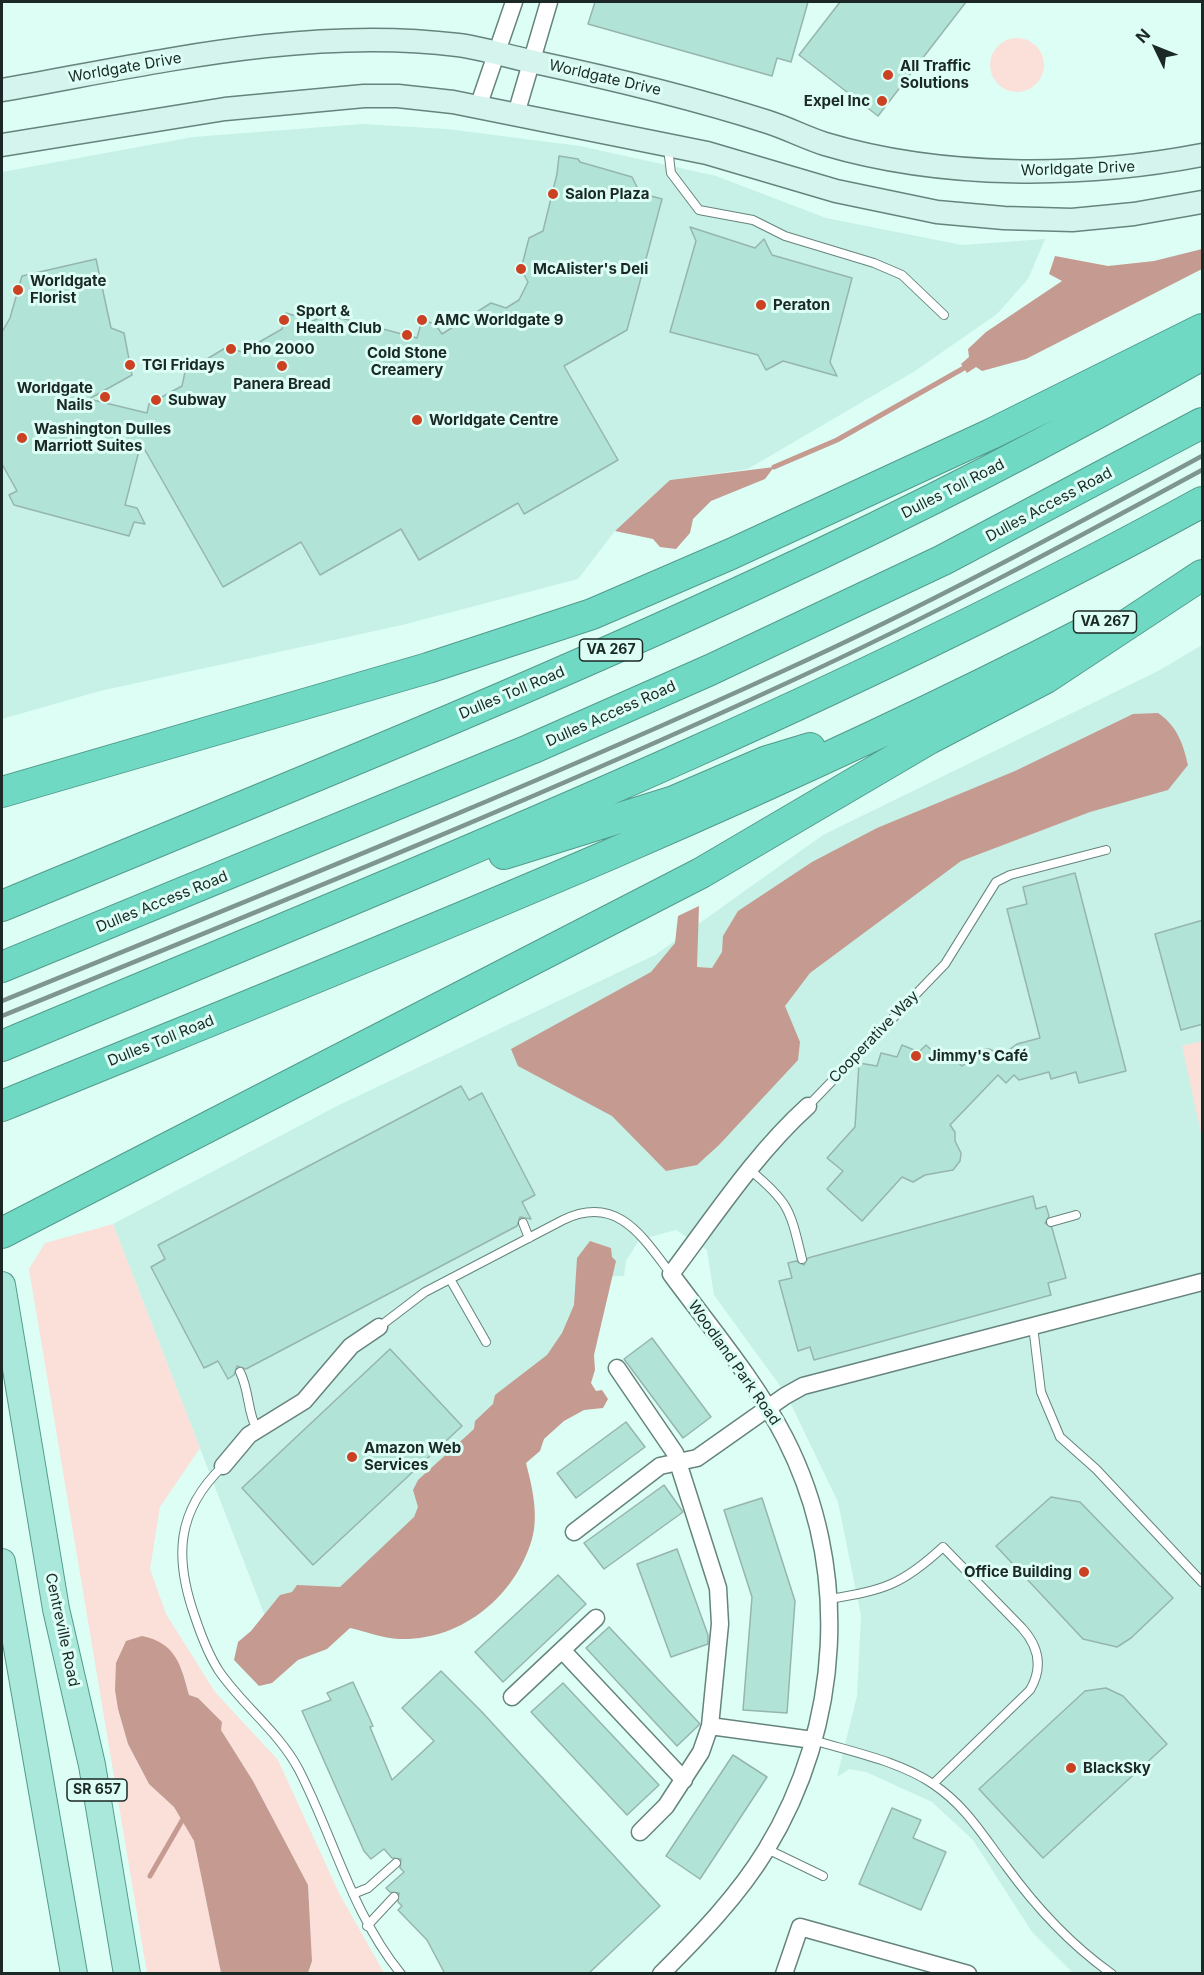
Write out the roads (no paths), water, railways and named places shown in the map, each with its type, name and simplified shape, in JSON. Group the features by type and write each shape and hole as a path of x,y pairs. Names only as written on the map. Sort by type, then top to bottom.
{"highway":[{"path":"8,789 410,674 592,614 731,554 991,434 1203,329"},
{"name":"Dulles Toll Road","path":"2,906 539,681 706,608 997,466 1203,355"},
{"name":"Dulles Access Road","path":"2,967 521,753 710,670 943,560 1203,423"},
{"path":"2,1046 598,796 825,694 1059,579 1203,502"},
{"path":"2,1233 701,873 921,743 1046,678 1203,572"},
{"name":"Dulles Toll Road","path":"2,1106 622,850 918,716 1203,572"},
{"path":"285,927 402,893 492,858 674,801 767,761 918,716"}],"main road":[{"name":"Centreville Road","path":"2,1285 56,1609 93,1765 127,1974"},
{"name":"SR 657","path":"2,1562 7,1632 74,1974"}],"street":[{"path":"478,107 514,2"},
{"path":"516,114 549,2"},
{"name":"Worldgate Drive","path":"2,90 208,54 310,41 389,40 448,44 691,98 825,144 904,160 975,170 1065,172 1144,166 1203,155"},
{"path":"2,145 225,109 364,96 436,99 668,145 766,169 836,191 937,212 1004,218 1072,220 1134,214 1203,202"},
{"name":"Cooperative Way","path":"671,1274 784,1128 808,1106"},
{"name":"Woodland Park Road","path":"661,1973 727,1903 767,1849 790,1805 813,1740 827,1673 830,1599 819,1536 794,1457 768,1408 671,1274"},
{"path":"574,1532 660,1466 697,1458 794,1390 813,1383 1203,1282"},
{"path":"223,1467 257,1429 304,1401 351,1346 379,1327"},
{"path":"617,1368 675,1453 718,1588 720,1653 711,1726 701,1752 684,1780 666,1806 640,1832"},
{"path":"512,1697 596,1618"},
{"path":"562,1650 684,1780"},
{"path":"711,1726 813,1740"},
{"path":"784,1974 800,1927 968,1974"}],"lane":[{"path":"668,145 671,173 699,210 753,220 785,236 874,263 902,275 944,315"},
{"name":"Cooperative Way","path":"808,1106 945,964 996,882 1010,875 1106,850"},
{"path":"750,1170 774,1190 788,1208 802,1259"},
{"path":"379,1327 408,1303 450,1279 572,1216 592,1212 611,1214 636,1230 671,1274"},
{"path":"1051,1222 1076,1215"},
{"path":"523,1223 529,1238"},
{"path":"450,1279 486,1342"},
{"path":"1033,1326 1041,1392 1060,1437 1096,1469 1203,1582"},
{"path":"240,1372 248,1391 251,1419 257,1429"},
{"path":"223,1467 201,1490 184,1529 181,1555 188,1596 199,1628 218,1669 292,1758 367,1926 401,1974"},
{"path":"830,1599 890,1587 919,1569 942,1547 1022,1628 1032,1642 1038,1657 1038,1675 1027,1696 933,1784"},
{"path":"813,1740 898,1767 933,1784 971,1817 1014,1877 1074,1944 1112,1974"},
{"path":"767,1849 823,1876"},
{"path":"353,1894 368,1888 396,1863"},
{"path":"367,1926 394,1898"}],"waterway":[{"path":"774,467 837,440 964,368"},
{"path":"150,1876 183,1819"}],"railway":[{"path":"2,1001 492,799 783,671 942,594 1202,456"},
{"path":"2,1016 397,854 692,726 946,606 1202,470"}],"place":[{"name":"All Traffic Solutions","path":"888,75"},
{"name":"Expel Inc","path":"882,101"},
{"name":"Salon Plaza","path":"553,194"},
{"name":"McAlister's Deli","path":"521,269"},
{"name":"Worldgate Florist","path":"18,290"},
{"name":"Peraton","path":"761,305"},
{"name":"Sport & Health Club","path":"284,320"},
{"name":"AMC Worldgate 9","path":"422,320"},
{"name":"Cold Stone Creamery","path":"407,335"},
{"name":"Pho 2000","path":"231,349"},
{"name":"TGI Fridays","path":"130,365"},
{"name":"Panera Bread","path":"282,366"},
{"name":"Worldgate Nails","path":"105,397"},
{"name":"Subway","path":"156,400"},
{"name":"Worldgate Centre","path":"417,420"},
{"name":"Washington Dulles Marriott Suites","path":"22,438"},
{"name":"Jimmy's Café","path":"916,1056"},
{"name":"Amazon Web Services","path":"352,1457"},
{"name":"Office Building","path":"1084,1572"},
{"name":"BlackSky","path":"1071,1768"}]}
